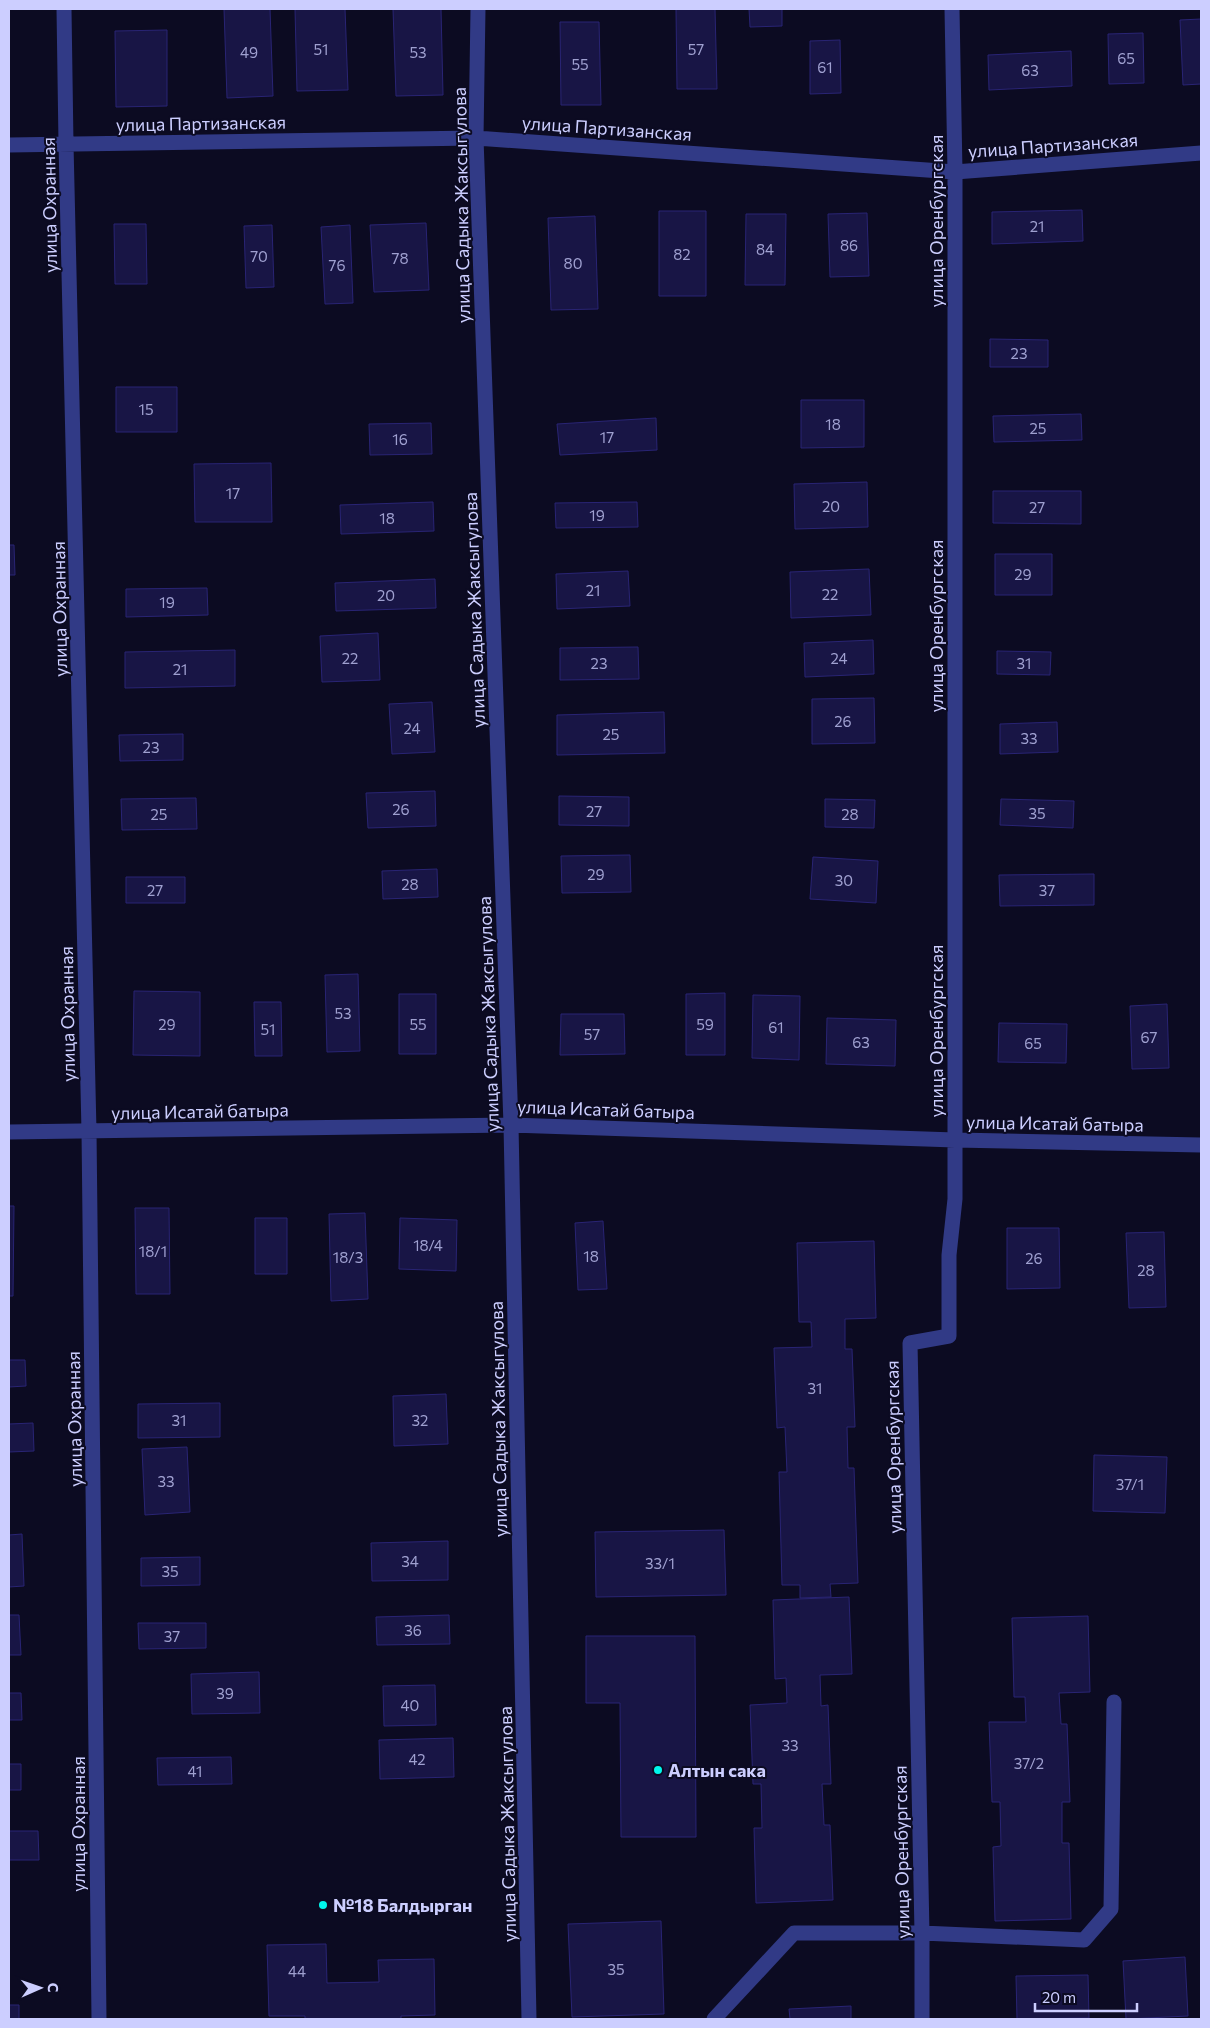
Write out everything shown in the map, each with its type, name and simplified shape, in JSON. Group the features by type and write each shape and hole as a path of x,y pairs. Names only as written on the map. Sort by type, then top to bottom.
{"street":[{"name":"улица Охранная","path":"64,9 88,1131 95,1562 99,2019"},
{"name":"улица Садыка Жаксыгулова","path":"478,9 476,138 511,1125 529,2019"},
{"name":"улица Оренбургская","path":"922,2019 922,1933 910,1343 950,1336 950,1255 955,1199 955,172 952,9"},
{"name":"улица Партизанская","path":"9,145 476,138 955,172 1201,153"},
{"name":"улица Исатай батыра","path":"9,1132 511,1125 955,1140 1201,1145"},
{"path":"714,2019 794,1933 922,1933 1084,1940 1111,1909 1114,1702"}],"building":[{"path":"224,9 270,9 273,96 227,98"},
{"path":"295,9 345,9 348,90 297,91"},
{"path":"393,9 441,9 443,95 396,96"},
{"path":"676,9 715,9 717,89 677,89"},
{"path":"749,9 782,9 782,26 750,27"},
{"path":"1201,19 1201,84 1183,85 1180,20"},
{"path":"560,22 599,22 601,105 561,105"},
{"path":"167,30 167,106 116,107 115,31"},
{"path":"1143,33 1144,83 1109,84 1108,34"},
{"path":"840,40 841,93 810,94 810,41"},
{"path":"1071,51 1072,86 989,90 988,55"},
{"path":"1082,210 1083,241 992,244 992,212"},
{"path":"659,211 706,211 706,296 659,296"},
{"path":"867,213 869,276 830,277 828,214"},
{"path":"746,214 786,214 785,285 745,285"},
{"path":"595,216 598,309 551,310 548,218"},
{"path":"426,223 429,290 374,292 370,225"},
{"path":"114,224 146,224 147,284 115,284"},
{"path":"272,225 274,287 246,288 244,226"},
{"path":"350,225 353,303 325,304 321,227"},
{"path":"990,339 1048,340 1048,367 990,367"},
{"path":"116,387 177,387 177,432 116,432"},
{"path":"801,400 864,400 864,447 801,448"},
{"path":"1081,414 1082,440 994,442 993,416"},
{"path":"656,418 657,450 560,455 557,424"},
{"path":"431,423 432,454 370,455 369,424"},
{"path":"271,463 272,522 195,522 194,464"},
{"path":"867,482 868,527 795,529 794,484"},
{"path":"993,491 1081,491 1081,524 993,523"},
{"path":"433,502 434,531 341,534 340,505"},
{"path":"637,502 638,527 556,528 555,503"},
{"path":"9,545 14,545 15,575 9,575"},
{"path":"995,554 1052,554 1052,595 995,595"},
{"path":"869,569 871,615 791,618 790,572"},
{"path":"628,571 630,606 557,609 556,574"},
{"path":"435,579 436,608 336,611 335,583"},
{"path":"207,588 208,615 126,617 126,589"},
{"path":"378,633 380,680 322,682 320,636"},
{"path":"873,640 874,674 805,677 804,643"},
{"path":"638,647 639,679 560,680 560,648"},
{"path":"235,650 235,686 125,688 125,652"},
{"path":"997,651 1051,652 1050,675 997,674"},
{"path":"874,698 875,743 812,744 812,699"},
{"path":"432,702 435,752 392,754 389,704"},
{"path":"664,712 665,753 557,755 557,715"},
{"path":"1057,722 1058,752 1000,754 1000,724"},
{"path":"183,734 183,760 120,761 119,735"},
{"path":"435,791 436,826 368,828 366,793"},
{"path":"559,796 629,797 629,826 559,825"},
{"path":"196,798 197,829 122,830 121,799"},
{"path":"825,799 875,800 874,828 825,827"},
{"path":"1001,799 1074,801 1073,828 1000,825"},
{"path":"630,855 631,892 562,893 561,856"},
{"path":"813,857 878,861 876,903 810,899"},
{"path":"437,869 438,897 383,899 382,871"},
{"path":"1094,874 1094,905 1000,906 999,875"},
{"path":"126,877 185,877 185,903 126,903"},
{"path":"358,974 360,1051 327,1052 325,975"},
{"path":"134,991 200,992 200,1056 133,1055"},
{"path":"725,993 725,1055 686,1055 686,994"},
{"path":"399,994 436,994 436,1054 399,1054"},
{"path":"753,995 800,996 799,1060 752,1058"},
{"path":"254,1002 281,1002 282,1056 255,1056"},
{"path":"1167,1004 1169,1068 1132,1069 1130,1006"},
{"path":"561,1014 624,1014 625,1054 560,1055"},
{"path":"827,1018 896,1020 895,1066 826,1064"},
{"path":"999,1023 1067,1024 1066,1063 998,1062"},
{"path":"9,1206 14,1206 13,1296 9,1296"},
{"path":"135,1208 169,1208 170,1294 136,1294"},
{"path":"365,1213 368,1299 331,1301 329,1214"},
{"path":"255,1218 287,1218 287,1274 255,1274"},
{"path":"400,1218 457,1220 456,1271 399,1269"},
{"path":"603,1221 607,1289 578,1290 575,1223"},
{"path":"1007,1228 1059,1228 1060,1288 1007,1289"},
{"path":"1164,1232 1166,1307 1129,1308 1126,1233"},
{"path":"874,1241 876,1318 845,1319 845,1349 852,1349 855,1427 847,1427 848,1468 854,1468 858,1583 830,1584 831,1597 800,1598 800,1585 782,1585 779,1472 787,1472 785,1427 777,1428 774,1348 812,1347 811,1322 799,1322 797,1243"},
{"path":"9,1360 25,1360 26,1386 9,1387"},
{"path":"446,1394 448,1444 394,1446 393,1396"},
{"path":"220,1403 220,1437 138,1438 138,1404"},
{"path":"33,1423 34,1451 9,1452 9,1424"},
{"path":"187,1447 190,1512 145,1515 142,1449"},
{"path":"1094,1455 1167,1457 1165,1513 1093,1511"},
{"path":"724,1530 726,1595 596,1597 595,1532"},
{"path":"22,1534 24,1586 9,1587 9,1535"},
{"path":"448,1541 448,1580 372,1581 371,1543"},
{"path":"200,1557 200,1585 141,1586 141,1558"},
{"path":"849,1597 852,1674 820,1675 821,1706 828,1705 831,1784 822,1784 824,1825 830,1825 833,1900 756,1903 754,1828 762,1828 761,1784 753,1784 750,1705 787,1703 786,1678 775,1679 773,1600"},
{"path":"9,1615 19,1615 21,1655 9,1655"},
{"path":"449,1615 450,1644 377,1645 376,1617"},
{"path":"1088,1616 1090,1692 1059,1693 1061,1724 1067,1724 1070,1802 1062,1802 1062,1843 1069,1843 1071,1919 995,1921 993,1847 1001,1846 1000,1802 992,1802 989,1722 1026,1722 1025,1697 1014,1697 1012,1618"},
{"path":"138,1623 206,1623 206,1648 139,1649"},
{"name":"Алтын сака","path":"586,1636 695,1636 696,1837 621,1837 620,1703 586,1703"},
{"path":"259,1672 260,1713 192,1714 191,1674"},
{"path":"435,1685 436,1725 384,1726 383,1686"},
{"path":"9,1693 21,1693 22,1720 9,1720"},
{"path":"453,1738 454,1777 380,1779 379,1740"},
{"path":"231,1757 232,1784 158,1785 157,1758"},
{"path":"9,1764 21,1764 21,1790 9,1790"},
{"path":"9,1831 38,1831 39,1860 9,1860"},
{"path":"661,1921 664,2014 572,2017 568,1924"},
{"path":"326,1944 327,1983 379,1982 378,1960 434,1959 435,2015 401,2016 401,2019 305,2019 305,2016 269,2016 267,1945"},
{"path":"1185,1957 1188,2016 1126,2019 1123,1961"},
{"path":"1088,1975 1089,2018 1017,2019 1016,1976"},
{"path":"9,2005 19,2005 19,2019 9,2019"},
{"path":"851,2006 851,2019 790,2019 789,2009"}],"place":[{"name":"Алтын сака","path":"658,1770"},
{"name":"№18 Балдырган","path":"323,1905"}]}
